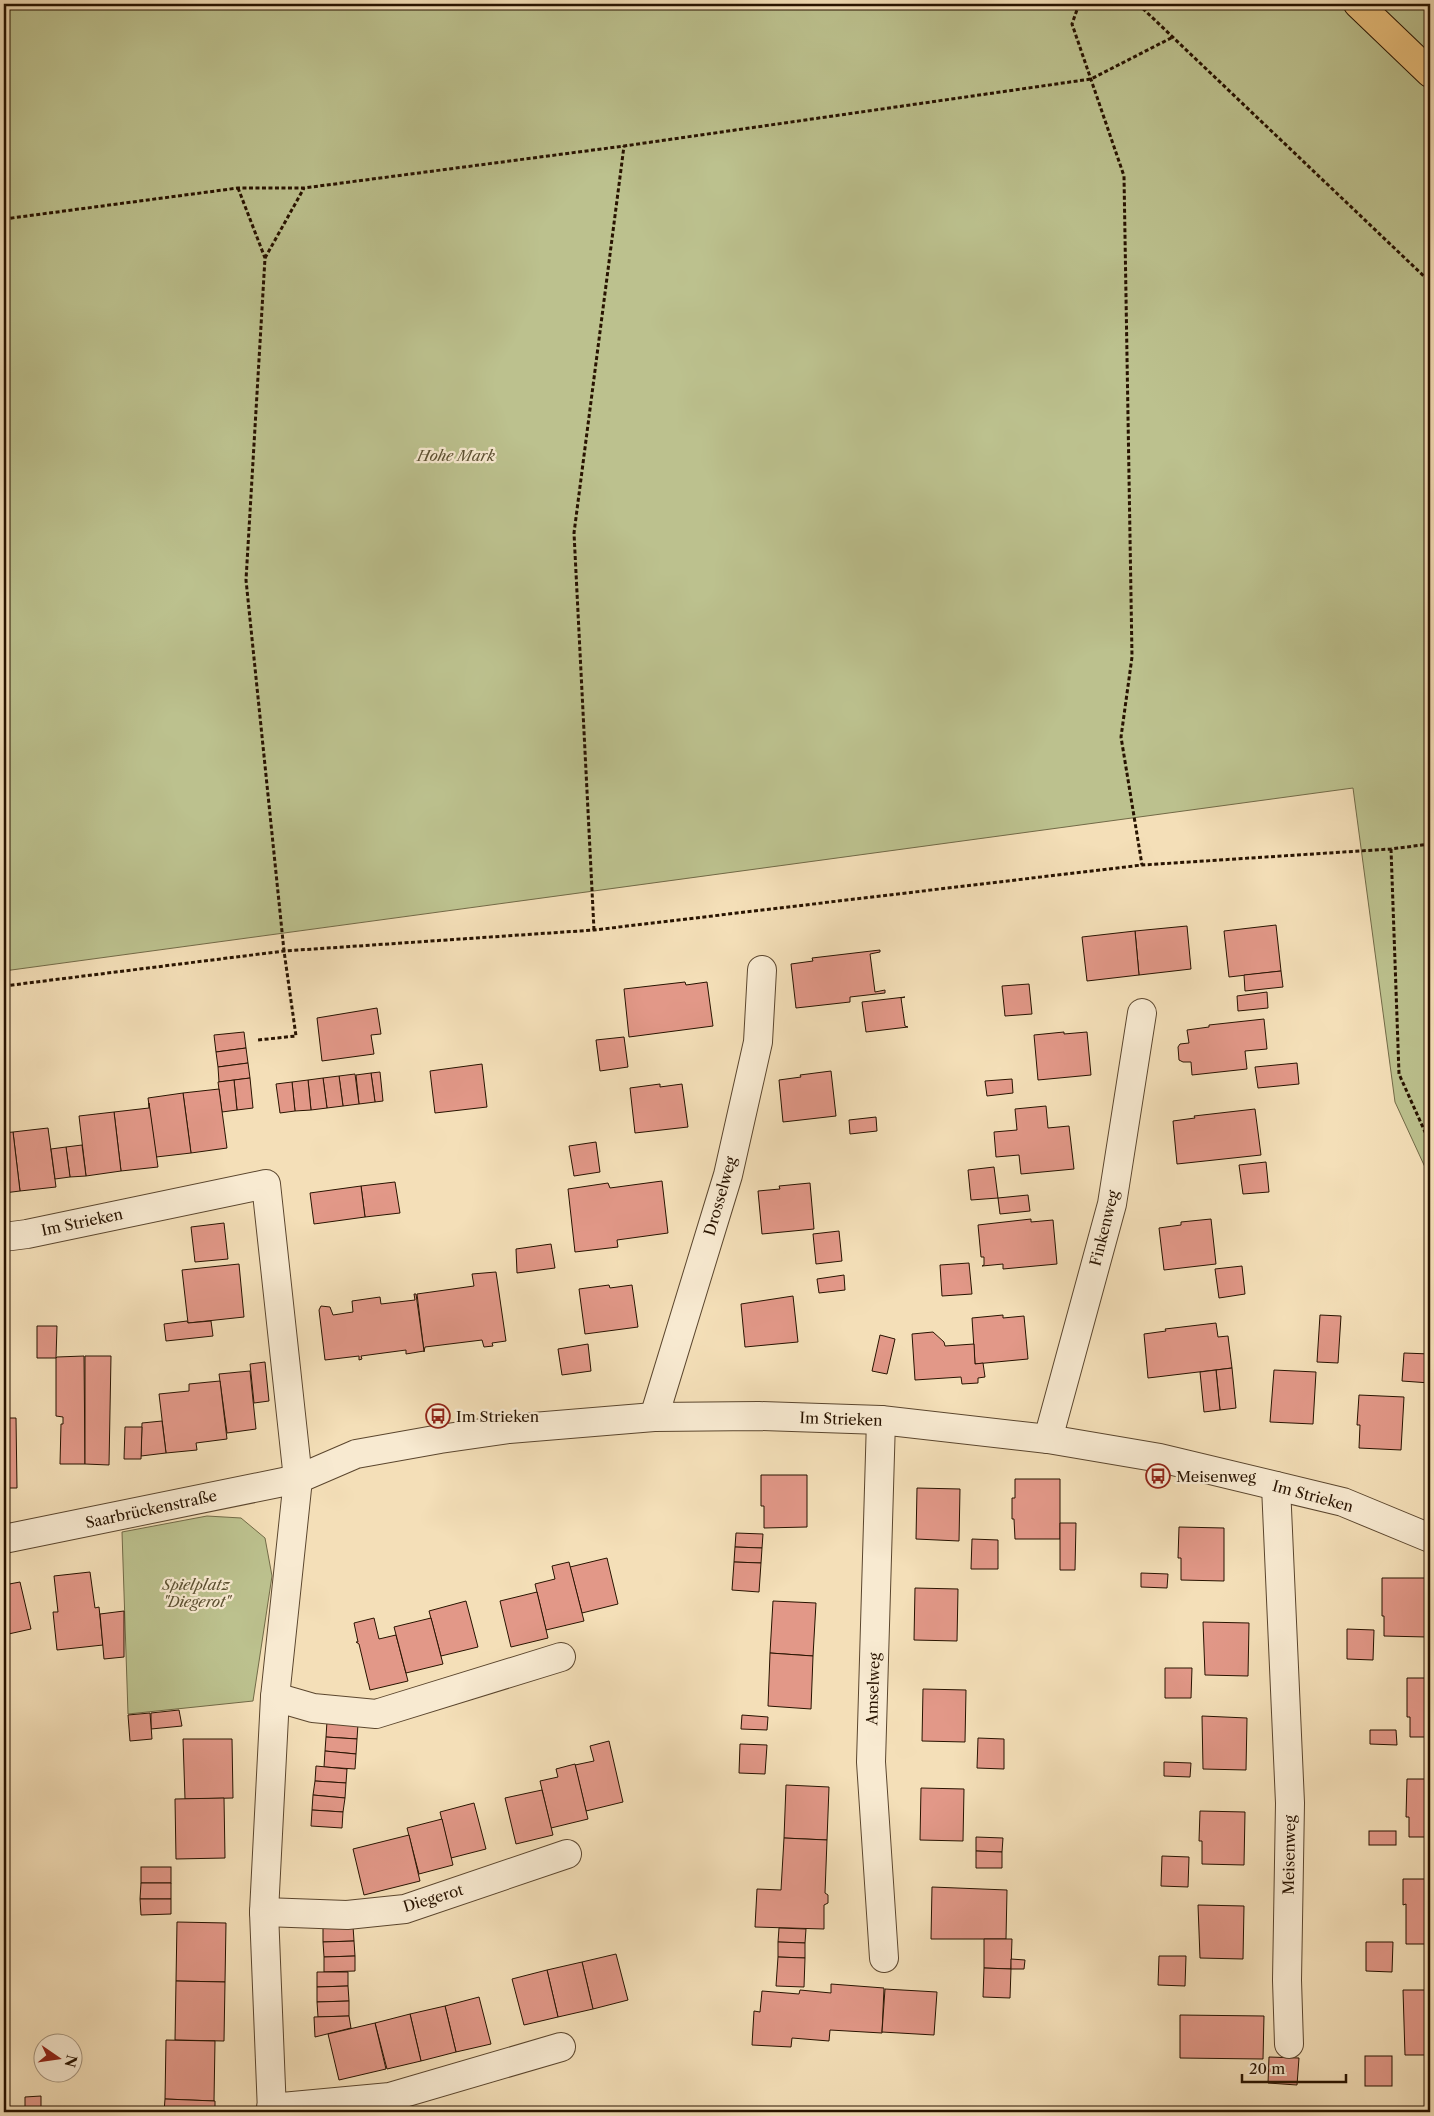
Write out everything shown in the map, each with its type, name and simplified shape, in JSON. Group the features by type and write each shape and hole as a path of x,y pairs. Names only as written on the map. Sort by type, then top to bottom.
{"highway":[{"path":"1358,4 1430,73"}],"street":[{"name":"Drosselweg","path":"654,1417 728,1175 758,1042 762,970"},
{"name":"Finkenweg","path":"1048,1439 1112,1204 1142,1013"},
{"name":"Im Strieken","path":"4,1237 266,1184 298,1479 356,1454 440,1438 509,1429 654,1417 759,1416 881,1420 1048,1439 1175,1460 1343,1502 1430,1538"},
{"name":"Amselweg","path":"881,1420 871,1762 884,1958"},
{"name":"Saarbrückenstraße","path":"4,1540 298,1479"},
{"path":"298,1479 275,1697 264,1912 272,2110 390,2097 561,2047"},
{"name":"Meisenweg","path":"1276,1486 1290,1802 1287,1980 1289,2044"},
{"path":"275,1697 313,1708 376,1714 561,1657"},
{"name":"Diegerot","path":"264,1912 347,1916 405,1909 567,1854"}],"path":[{"path":"1079,4 1072,24 1124,176 1132,657 1121,737 1142,865"},
{"path":"1138,4 1430,282"},
{"path":"4,219 238,188 304,188 624,146 1091,79 1173,37"},
{"path":"594,930 574,533 624,146"},
{"path":"238,188 265,258 246,580 284,951 296,1036 258,1040"},
{"path":"265,258 304,188"},
{"path":"4,986 284,951 594,930 1142,865 1391,849 1430,844"},
{"path":"1391,849 1399,1074 1430,1143"}],"green space":[{"name":"Hohe Mark","path":"4,4 1430,4 1430,1178 1395,1102 1353,788 4,971"},
{"name":"Spielplatz \"Diegerot\"","path":"207,1516 241,1518 265,1538 272,1576 253,1701 128,1714 122,1532"}],"building":[{"path":"1276,925 1281,971 1229,977 1224,931"},
{"path":"1187,926 1191,969 1139,975 1135,931"},
{"path":"1135,931 1139,975 1087,981 1082,937"},
{"path":"880,950 880,952 870,954 875,992 885,990 885,993 850,997 850,1002 796,1008 791,964 813,961 812,958"},
{"path":"1281,971 1283,987 1245,991 1244,975"},
{"path":"685,982 686,985 707,982 713,1026 629,1037 624,989"},
{"path":"1029,984 1032,1014 1005,1016 1002,986"},
{"path":"1267,992 1268,1008 1238,1011 1237,996"},
{"path":"905,997 901,998 905,1026 908,1027 866,1032 862,1002"},
{"path":"377,1008 381,1034 371,1035 374,1054 322,1061 317,1018"},
{"path":"1264,1019 1267,1049 1245,1051 1247,1069 1192,1075 1191,1062 1179,1060 1178,1047 1180,1044 1189,1043 1187,1030 1209,1027 1209,1025"},
{"path":"244,1032 246,1048 216,1052 214,1035"},
{"path":"1064,1032 1064,1034 1087,1032 1091,1075 1038,1080 1034,1035"},
{"path":"624,1037 628,1067 600,1071 596,1040"},
{"path":"246,1048 248,1063 218,1067 216,1052"},
{"path":"248,1063 250,1078 219,1082 218,1067"},
{"path":"1297,1063 1299,1084 1258,1088 1255,1067"},
{"path":"482,1064 487,1107 435,1113 430,1071"},
{"path":"831,1071 836,1116 783,1122 779,1080"},
{"path":"380,1072 383,1101 375,1102 371,1073"},
{"path":"371,1073 375,1102 359,1104 356,1075"},
{"path":"355,1074 359,1104 343,1106 339,1076"},
{"path":"339,1076 343,1106 327,1108 323,1078"},
{"path":"250,1078 253,1108 237,1110 234,1080"},
{"path":"323,1078 327,1108 311,1110 308,1080"},
{"path":"1012,1079 1013,1093 987,1096 985,1081"},
{"path":"234,1080 237,1110 222,1112 218,1082"},
{"path":"308,1080 311,1110 295,1111 292,1082"},
{"path":"292,1082 295,1111 280,1113 276,1084"},
{"path":"660,1084 660,1087 682,1084 688,1127 635,1133 630,1088"},
{"path":"219,1089 227,1148 191,1153 183,1093"},
{"path":"183,1093 191,1153 156,1157 148,1098"},
{"path":"149,1103 158,1167 121,1171 114,1112 149,1108"},
{"path":"1046,1106 1048,1128 1069,1126 1074,1169 1021,1174 1019,1155 996,1157 994,1132 1017,1130 1015,1109"},
{"path":"1255,1109 1261,1155 1177,1164 1173,1121 1195,1118 1194,1116"},
{"path":"114,1112 121,1171 86,1176 79,1116"},
{"path":"876,1117 877,1131 850,1134 849,1120"},
{"path":"48,1128 56,1187 20,1191 13,1132"},
{"path":"13,1132 20,1191 4,1193 4,1133"},
{"path":"596,1142 600,1172 574,1176 569,1146"},
{"path":"82,1145 86,1176 70,1177 66,1147"},
{"path":"66,1147 70,1177 55,1179 51,1149"},
{"path":"1266,1162 1269,1192 1243,1194 1239,1165"},
{"path":"994,1167 998,1198 971,1200 968,1170"},
{"path":"662,1181 668,1233 617,1240 618,1247 575,1252 568,1189 608,1183 610,1188"},
{"path":"395,1182 400,1213 365,1217 361,1186"},
{"path":"810,1183 814,1229 762,1234 758,1191 780,1189 779,1186"},
{"path":"361,1186 365,1217 314,1224 310,1193"},
{"path":"1028,1195 1030,1211 1000,1214 998,1198"},
{"path":"1031,1219 1031,1222 1053,1220 1057,1264 1003,1269 1003,1264 982,1266 984,1265 984,1257 981,1257 978,1225"},
{"path":"1211,1219 1216,1264 1164,1270 1159,1228 1181,1225 1181,1222"},
{"path":"224,1223 228,1259 195,1262 191,1227"},
{"path":"839,1231 842,1261 816,1264 813,1234"},
{"path":"551,1244 555,1268 517,1273 516,1249"},
{"path":"969,1263 972,1294 942,1296 940,1265"},
{"path":"239,1264 244,1317 188,1323 182,1270"},
{"path":"1242,1266 1245,1294 1219,1298 1215,1269"},
{"path":"496,1272 506,1341 492,1343 493,1346 484,1347 482,1340 425,1347 424,1352 417,1294 474,1286 472,1274"},
{"path":"844,1275 845,1290 819,1293 817,1279"},
{"path":"609,1285 610,1288 632,1285 638,1327 585,1334 579,1289"},
{"path":"414,1294 416,1294 424,1351 406,1354 406,1350 361,1356 362,1359 359,1360 359,1356 325,1360 319,1310 321,1306 330,1307 333,1315 353,1312 352,1301 380,1297 381,1304 415,1300"},
{"path":"793,1296 798,1342 745,1347 741,1304"},
{"path":"1003,1315 1003,1318 1024,1316 1028,1359 975,1364 972,1318"},
{"path":"1320,1315 1341,1316 1338,1363 1317,1362"},
{"path":"187,1321 188,1323 211,1321 213,1336 166,1341 164,1324"},
{"path":"1216,1323 1218,1337 1228,1336 1232,1368 1148,1378 1144,1334 1166,1331 1165,1329"},
{"path":"37,1326 57,1326 56,1358 37,1358"},
{"path":"933,1332 944,1342 945,1346 974,1344 975,1364 983,1363 985,1377 978,1378 978,1383 962,1384 961,1377 915,1380 912,1334"},
{"path":"880,1335 895,1339 887,1374 872,1371"},
{"path":"588,1344 591,1371 562,1375 558,1349"},
{"path":"1404,1353 1430,1354 1430,1383 1402,1381"},
{"path":"84,1356 85,1464 60,1464 61,1424 63,1424 63,1417 56,1416 56,1358"},
{"path":"85,1356 111,1356 109,1465 85,1464"},
{"path":"265,1362 269,1401 254,1403 250,1364"},
{"path":"1232,1368 1236,1408 1220,1410 1216,1370"},
{"path":"1216,1370 1220,1410 1204,1412 1200,1372"},
{"path":"1274,1370 1316,1372 1313,1424 1270,1422"},
{"path":"250,1371 256,1429 227,1433 219,1374"},
{"path":"220,1381 227,1439 196,1443 197,1450 166,1453 159,1394 189,1391 189,1384"},
{"path":"1359,1395 1404,1397 1401,1450 1359,1448 1360,1425 1357,1425"},
{"path":"4,1418 16,1418 17,1488 4,1488"},
{"path":"162,1421 166,1453 141,1456 142,1423"},
{"path":"125,1427 142,1427 141,1459 124,1459"},
{"path":"761,1475 807,1475 807,1527 764,1528 764,1506 761,1506"},
{"path":"1015,1479 1060,1479 1060,1539 1015,1539 1014,1519 1012,1519 1012,1498 1015,1498"},
{"path":"917,1488 960,1489 959,1541 916,1539"},
{"path":"1060,1523 1076,1523 1075,1570 1060,1570"},
{"path":"1179,1527 1224,1528 1224,1581 1181,1580 1181,1558 1178,1558"},
{"path":"736,1533 763,1534 762,1548 735,1547"},
{"path":"972,1539 998,1540 998,1569 971,1569"},
{"path":"735,1547 762,1548 761,1563 734,1562"},
{"path":"607,1558 618,1604 582,1613 570,1567"},
{"path":"569,1562 584,1621 546,1630 535,1584 555,1579 552,1566"},
{"path":"734,1562 761,1563 759,1592 732,1590"},
{"path":"90,1572 95,1608 99,1607 103,1645 57,1650 53,1612 58,1612 54,1576"},
{"path":"1141,1573 1168,1574 1167,1588 1141,1587"},
{"path":"1382,1578 1427,1578 1427,1637 1384,1636"},
{"path":"20,1582 31,1629 4,1635 4,1585"},
{"path":"915,1588 958,1589 957,1641 914,1640"},
{"path":"537,1592 548,1638 511,1647 500,1601"},
{"path":"466,1601 478,1647 441,1656 429,1611"},
{"path":"773,1601 816,1603 813,1656 770,1653"},
{"path":"124,1611 124,1657 104,1659 100,1614"},
{"path":"374,1618 379,1639 396,1635 408,1681 370,1690 359,1644 356,1642 358,1642 354,1623"},
{"path":"431,1618 443,1664 406,1673 394,1627"},
{"path":"1203,1622 1249,1623 1248,1676 1205,1675"},
{"path":"1347,1629 1374,1630 1373,1660 1347,1659"},
{"path":"770,1653 813,1656 811,1709 768,1706"},
{"path":"1165,1668 1192,1668 1191,1698 1165,1698"},
{"path":"1407,1678 1430,1678 1430,1737 1410,1737 1410,1717 1407,1717"},
{"path":"923,1689 966,1690 965,1742 922,1741"},
{"path":"179,1710 182,1726 151,1729 151,1713"},
{"path":"150,1713 152,1739 130,1741 128,1715"},
{"path":"742,1715 768,1717 767,1730 741,1729"},
{"path":"1202,1716 1247,1718 1246,1770 1203,1769"},
{"path":"327,1721 358,1724 357,1739 326,1737"},
{"path":"1370,1730 1396,1730 1397,1745 1370,1744"},
{"path":"326,1737 357,1739 356,1754 325,1751"},
{"path":"978,1738 1004,1739 1004,1769 977,1768"},
{"path":"183,1739 232,1739 233,1798 185,1799"},
{"path":"609,1741 623,1802 586,1811 575,1765 594,1761 590,1746"},
{"path":"740,1744 767,1745 765,1774 739,1773"},
{"path":"325,1751 356,1754 355,1769 324,1767"},
{"path":"1164,1762 1191,1763 1190,1777 1164,1776"},
{"path":"575,1764 588,1819 551,1828 540,1781 558,1777 556,1769"},
{"path":"316,1766 347,1769 346,1783 315,1781"},
{"path":"1407,1779 1430,1779 1430,1837 1409,1837 1409,1817 1406,1817"},
{"path":"315,1781 346,1783 345,1798 313,1795"},
{"path":"786,1785 829,1787 827,1840 784,1838"},
{"path":"921,1788 964,1789 963,1841 920,1840"},
{"path":"542,1790 553,1835 516,1844 505,1798"},
{"path":"313,1795 345,1798 343,1812 312,1810"},
{"path":"224,1798 225,1858 176,1859 175,1799"},
{"path":"474,1803 486,1849 451,1858 440,1812"},
{"path":"312,1810 343,1812 342,1828 311,1826"},
{"path":"1200,1811 1245,1812 1244,1865 1202,1864 1202,1841 1199,1841"},
{"path":"442,1819 453,1865 419,1874 407,1828"},
{"path":"1369,1831 1396,1831 1396,1845 1369,1845"},
{"path":"409,1835 420,1881 364,1895 353,1849"},
{"path":"976,1837 1003,1838 1002,1852 976,1851"},
{"path":"784,1838 827,1840 825,1893 828,1895 828,1903 824,1905 824,1929 755,1927 757,1889 781,1890"},
{"path":"976,1851 1002,1852 1002,1868 976,1868"},
{"path":"1162,1856 1189,1857 1188,1887 1161,1886"},
{"path":"141,1867 171,1867 171,1883 141,1883"},
{"path":"1403,1879 1430,1879 1430,1944 1406,1944 1406,1904 1403,1905"},
{"path":"141,1883 171,1883 171,1899 140,1899"},
{"path":"932,1887 1007,1890 1006,1939 931,1939"},
{"path":"140,1899 171,1899 171,1914 141,1915"},
{"path":"1198,1905 1244,1906 1243,1959 1200,1958"},
{"path":"177,1922 226,1923 225,1982 176,1981"},
{"path":"353,1926 354,1941 323,1942 323,1927"},
{"path":"779,1928 806,1929 805,1943 778,1942"},
{"path":"984,1939 1012,1939 1011,1969 984,1968"},
{"path":"354,1941 355,1956 324,1957 323,1942"},
{"path":"778,1942 805,1943 805,1958 778,1957"},
{"path":"1366,1942 1393,1942 1392,1972 1366,1971"},
{"path":"616,1954 628,2000 593,2009 582,1962"},
{"path":"355,1956 355,1971 324,1972 324,1957"},
{"path":"1159,1956 1186,1956 1185,1986 1158,1985"},
{"path":"778,1957 805,1958 804,1987 776,1986"},
{"path":"1011,1959 1025,1960 1024,1969 1011,1969"},
{"path":"582,1962 593,2009 558,2017 547,1970"},
{"path":"984,1968 1011,1969 1010,1998 983,1997"},
{"path":"547,1970 558,2017 524,2025 512,1979"},
{"path":"317,1972 348,1972 348,1986 317,1987"},
{"path":"176,1981 225,1982 224,2041 175,2040"},
{"path":"831,1984 884,1988 882,2033 830,2030 829,2041 792,2038 791,2047 752,2045 754,2011 760,2012 762,1991 799,1994 800,1990 831,1993"},
{"path":"348,1986 349,2001 317,2002 317,1987"},
{"path":"885,1989 937,1992 934,2035 882,2032"},
{"path":"1403,1990 1430,1990 1430,2055 1405,2055"},
{"path":"479,1997 491,2044 456,2052 445,2006"},
{"path":"349,2001 349,2016 318,2017 317,2002"},
{"path":"445,2006 456,2052 421,2061 410,2014"},
{"path":"410,2014 421,2061 387,2069 375,2023"},
{"path":"1180,2015 1264,2016 1263,2059 1180,2058"},
{"path":"349,2016 351,2028 315,2037 314,2017"},
{"path":"375,2023 386,2069 339,2080 328,2034"},
{"path":"166,2040 215,2041 214,2101 165,2099"},
{"path":"1365,2056 1392,2056 1392,2086 1365,2086"},
{"path":"1269,2057 1299,2058 1297,2085 1268,2083"},
{"path":"41,2096 41,2112 25,2112 25,2097"},
{"path":"165,2099 215,2101 215,2112 164,2112"}],"place":[{"name":"Im Strieken","path":"438,1416"},
{"name":"Meisenweg","path":"1158,1476"}]}
